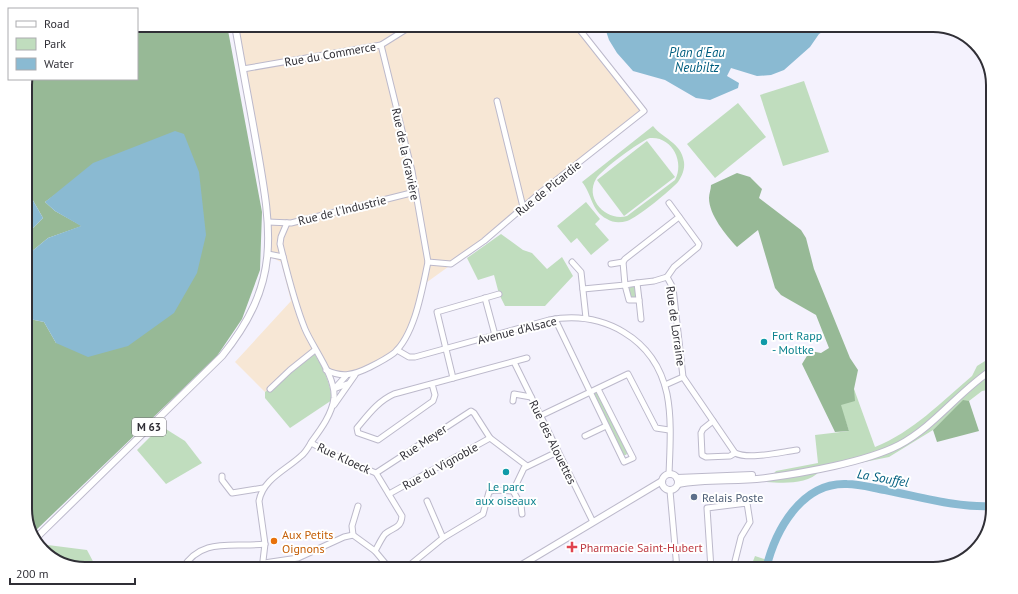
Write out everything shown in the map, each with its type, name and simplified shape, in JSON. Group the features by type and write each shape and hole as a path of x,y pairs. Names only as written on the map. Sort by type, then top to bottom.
{"main road":[{"name":"M 63","path":"39,535 226,351 247,318 261,288 268,254 268,222 236,32"},
{"path":"527,562 641,495 662,481 664,476 670,474 678,481 782,475 859,459 898,446 924,428 986,375"},
{"path":"662,481 667,489"},
{"path":"641,495 676,488 678,481"}],"street":[{"name":"Rue du Commerce","path":"243,68 381,45 402,32"},
{"name":"Rue de Picardie","path":"428,262 451,264 484,241 523,207 644,111 582,32"},
{"name":"Rue de la Gravière","path":"381,45 415,192 428,262 409,334 397,350"},
{"path":"497,101 523,207"},
{"name":"Rue de l'Industrie","path":"268,222 287,223 415,192"},
{"name":"Rue de Lorraine","path":"669,203 698,241 699,246 674,267 667,277 673,288 683,377 735,453"},
{"path":"610,264 623,262 679,216"},
{"path":"287,223 281,237 280,244 283,257 305,328 326,369 334,389 332,406"},
{"path":"268,254 283,257"},
{"path":"572,262 581,272 586,318"},
{"path":"623,262 628,299 631,301 639,300"},
{"path":"583,289 654,281 667,277"},
{"path":"637,283 641,319"},
{"path":"453,378 437,312 499,294"},
{"path":"485,298 495,335"},
{"name":"Avenue d'Alsace","path":"397,350 413,357 555,319 586,318 609,324 626,333 640,344 654,362 665,384 669,407 670,474"},
{"path":"555,319 624,462 633,458 598,389"},
{"path":"270,389 290,370 315,350"},
{"path":"263,562 265,544 259,501 263,488 302,456 323,425 332,406 356,375 385,359 397,350"},
{"path":"432,384 435,395 433,401 378,440 358,433 357,428 382,400 394,394 527,358"},
{"name":"Rue des Alouettes","path":"514,362 557,452 593,522"},
{"path":"326,369 334,374 346,376 356,375"},
{"path":"540,416 628,374 656,428 669,430"},
{"path":"334,389 346,376"},
{"name":"Rue de Lorraine","path":"665,384 683,377"},
{"path":"334,389 348,384"},
{"path":"513,401 514,394 531,396"},
{"name":"Rue Meyer","path":"376,473 471,411 474,413 490,438"},
{"path":"713,421 703,429 701,433 702,456 730,456 735,453 741,456 751,456 797,450"},
{"path":"586,436 606,426"},
{"path":"490,438 527,466"},
{"name":"Rue du Vignoble","path":"389,494 490,438"},
{"name":"Rue Kloeck","path":"312,443 342,459 376,473 402,516 402,523 400,526 386,534 375,551"},
{"path":"513,491 522,471 527,466 557,452"},
{"path":"222,476 222,480 232,493 263,488"},
{"path":"667,489 676,562"},
{"path":"414,562 444,538 483,514 489,492 494,490 513,491"},
{"path":"513,491 521,505 522,514"},
{"path":"427,501 444,538"},
{"path":"711,562 707,508 744,503 749,506 750,522 741,537 735,562"},
{"path":"358,506 352,526 353,535 375,551 384,562"},
{"path":"280,562 298,558 344,537 353,535"},
{"path":"188,562 195,554 209,547 265,544"}],"shaded area":[{"path":"237,32 583,32 644,111 484,241 423,285 409,334 397,350 355,375 325,370 314,354 265,392 235,362 291,301 281,262 269,256 270,239"}],"green space":[{"path":"138,32 228,32 262,212 260,270 242,319 217,356 36,530 32,512 32,319 44,322 56,343 128,346 67,186 45,202 55,211 82,226 48,238 32,251 32,229 43,218 32,199 32,80 138,80"},
{"path":"804,81 829,152 783,166 760,95"},
{"path":"738,103 766,137 715,178 687,144"},
{"path":"653,126 676,145 684,162 682,175 674,186 646,209 632,219 624,222 612,221 602,216 595,207 582,182","holes":["650,138 658,138 665,141 670,146 677,158 678,173 675,180 627,216 612,216 605,212 595,201 593,194 593,187 596,179 613,163 638,144"]},
{"path":"647,141 675,177 624,216 597,180"},
{"path":"737,173 750,177 762,189 759,198 801,230 806,238 814,269 850,358 858,370 854,389 855,401 841,405 849,431 835,432 802,364 810,351 821,353 829,348 816,315 781,295 775,288 758,230 737,247 723,231 715,218 709,198 711,185"},
{"path":"586,202 600,219 595,224 609,240 591,255 577,238 571,243 557,226"},
{"path":"501,234 523,250 532,253 547,269 562,257 573,276 545,306 505,306 499,294 494,275 478,280 467,258"},
{"path":"633,286 635,287 636,296 634,298 630,297 629,288"},
{"path":"314,353 326,376 330,387 332,400 290,428 265,398 265,392"},
{"path":"986,360 986,390 982,391 969,401 963,401 933,430 889,457 820,471 815,476 802,481 787,483 766,482 776,471 818,463 815,435 849,431 840,405 854,389 875,447 889,441 926,416 972,376 977,366"},
{"path":"596,391 628,452 626,455 622,455 593,393"},
{"path":"963,400 969,401 979,431 937,442 933,430"},
{"path":"161,426 185,441 202,463 166,484 137,450"},
{"path":"47,545 87,550 93,562 78,562 65,558 58,555"},
{"path":"755,556 773,562 753,562"}],"water":[{"name":"Plan d'Eau Neubiltz","path":"606,32 822,32 819,34 810,47 784,70 771,75 757,76 731,68 727,76 739,83 738,88 710,100 696,98 665,80 633,71 617,53 609,40"},
{"path":"175,131 184,134 199,172 206,235 197,273 174,313 128,346 88,357 56,343 44,322 32,319 32,251 48,238 81,226 55,211 45,202 93,163"},
{"path":"32,199 43,218 32,229"}],"waterway":[{"name":"La Souffel","path":"768,562 783,525 793,512 804,500 816,491 831,486 847,484 857,485 952,504 986,506"}],"place":[{"name":"Fort Rapp - Moltke","path":"764,342"},
{"name":"Le parc aux oiseaux","path":"506,472"},
{"name":"Relais Poste","path":"694,497"},
{"name":"Aux Petits Oignons","path":"274,541"},
{"name":"Pharmacie Saint-Hubert","path":"572,547"}]}
